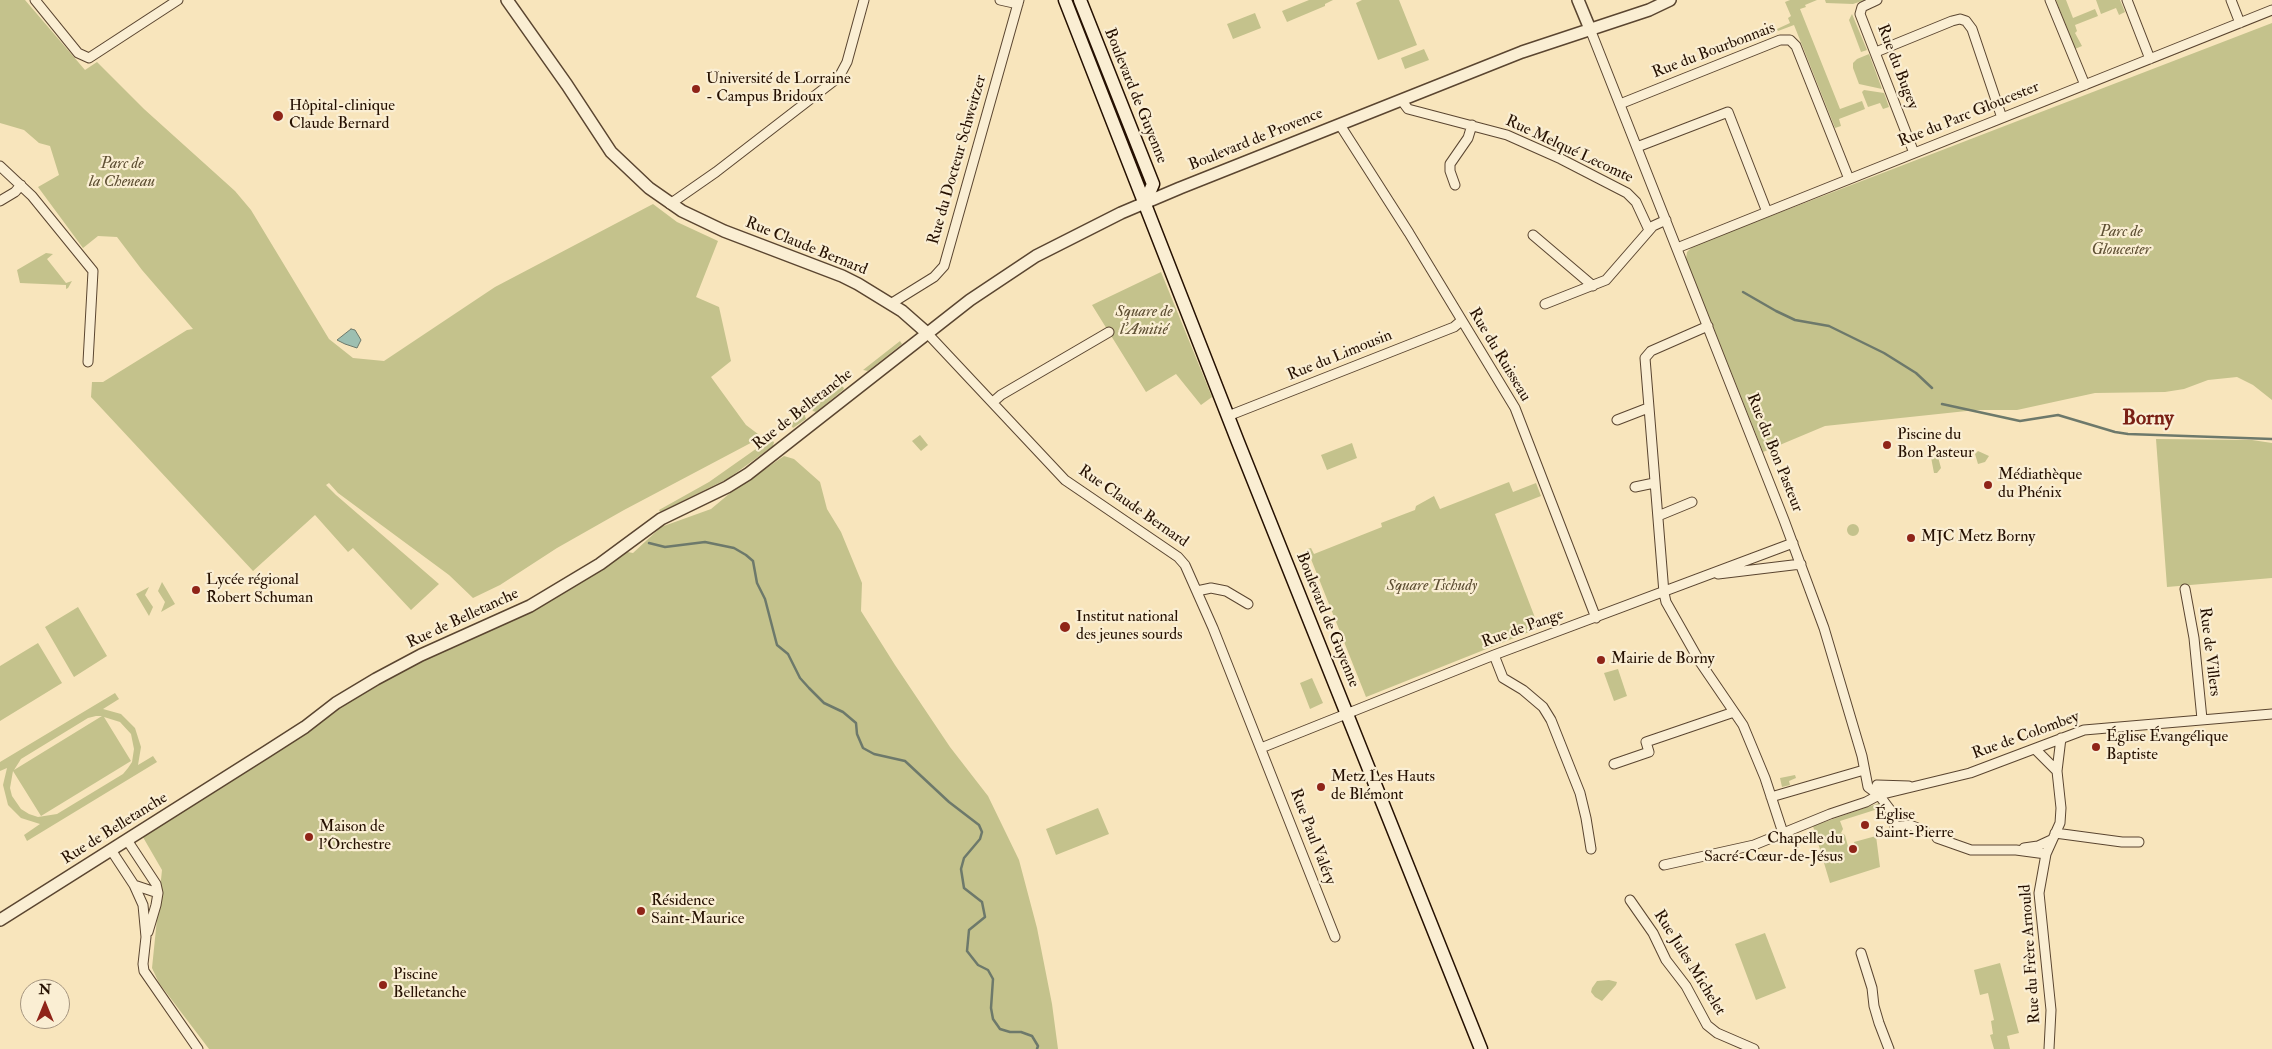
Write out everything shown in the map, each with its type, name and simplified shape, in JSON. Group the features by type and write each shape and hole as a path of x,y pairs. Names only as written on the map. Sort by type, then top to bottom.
{"main road":[{"name":"Boulevard de Guyenne","path":"1065,0 1228,416 1481,1049"},
{"name":"Boulevard de Guyenne","path":"1080,0 1153,184 1145,203"},
{"path":"1089,61 1102,56"}],"street":[{"path":"35,0 83,56 89,58 95,56 178,0"},
{"name":"Rue Claude Bernard","path":"507,0 617,159 639,180 670,204 724,231 842,276 892,303 927,332 1065,480 1182,561 1197,591 1261,748"},
{"path":"670,204 716,172 839,77 847,62 864,0"},
{"path":"1000,0 1018,2"},
{"path":"1578,0 1590,29"},
{"name":"Boulevard de Provence","path":"927,332 970,300 1036,256 1145,203 1522,52 1649,10 1670,0"},
{"name":"Rue du Bugey","path":"1877,0 1862,6 1860,11 1914,153"},
{"path":"2050,0 2085,85"},
{"path":"2127,0 2150,59"},
{"path":"2231,0 2240,23"},
{"name":"Rue du Docteur Schweitzer","path":"892,303 934,277 944,266 1018,2"},
{"name":"Rue du Parc Gloucester","path":"1677,248 2272,10"},
{"path":"1876,52 1952,21 1960,19 1966,21 1972,29 2002,118"},
{"name":"Rue du Bon Pasteur","path":"1590,29 1801,564 1824,628 1868,787 1879,795 1891,811 1896,827 1910,825 1925,831"},
{"name":"Rue du Bourbonnais","path":"1620,104 1780,40 1790,40 1796,46 1849,179"},
{"name":"Rue Melqué Lecomte","path":"1402,100 1408,109 1500,133 1536,147 1627,192 1636,202 1649,230"},
{"path":"1637,147 1728,112 1767,212"},
{"name":"Rue du Ruisseau","path":"1340,124 1410,233 1515,408 1596,618"},
{"path":"1455,185 1450,171 1450,164 1468,138 1472,125"},
{"path":"0,166 21,185 93,271 88,362"},
{"path":"0,201 15,192 21,185"},
{"path":"1545,304 1593,286 1611,276 1649,230 1666,220"},
{"path":"1533,235 1593,286"},
{"name":"Rue du Limousin","path":"1228,416 1454,326 1462,321"},
{"path":"1708,326 1648,352 1644,362 1664,593 1666,602 1700,662 1743,725 1784,833"},
{"name":"Rue de Belletanche","path":"0,920 297,732 336,703 376,679 421,655 530,606 600,564 661,519 727,487 748,474 927,332"},
{"path":"993,402 1000,395 1109,332"},
{"path":"1617,420 1648,408"},
{"path":"1635,487 1654,483"},
{"path":"1658,516 1692,502"},
{"name":"Rue de Pange","path":"1348,714 1494,656 1793,543"},
{"name":"Rue de Pange","path":"1710,575 1801,564"},
{"path":"1197,591 1211,588 1226,591 1248,604"},
{"name":"Rue de Villers","path":"2185,590 2194,638 2202,718"},
{"path":"1494,656 1503,678 1543,707 1554,725 1580,794 1591,849"},
{"path":"1614,764 1649,752 1646,742 1734,712"},
{"path":"1261,748 1348,714"},
{"name":"Rue de Colombey","path":"1664,865 1754,845 1830,814 1866,802 1879,795 1970,773 2084,730 2104,726 2272,714"},
{"name":"Rue du Frère Arnould","path":"2049,1049 2051,1010 2039,893 2046,854 2060,823 2061,808 2057,771 2061,738"},
{"name":"Rue Paul Valéry","path":"1261,748 1335,937"},
{"path":"2035,749 2057,771"},
{"path":"1771,797 1865,772 1877,785 1879,795"},
{"name":"Rue de Colombey","path":"1877,785 1912,786"},
{"path":"1937,838 1982,852 2016,850 2038,846 2053,836 2139,842"},
{"path":"127,840 156,884 158,893 152,922 146,937"},
{"path":"111,850 134,885 143,905 146,937 143,958 144,971 198,1049"},
{"path":"2016,850 2046,854"},
{"path":"134,885 158,893"},
{"name":"Rue Jules Michelet","path":"1630,900 1653,933 1666,960 1686,986 1707,1025 1717,1033 1754,1049"},
{"path":"1861,953 1872,988 1878,1023 1890,1049"}],"green space":[{"name":"Parc de la Cheneau","path":"0,0 25,0 85,70 97,62 144,109 235,191 251,210 329,339 353,358 384,361 495,287 653,204 677,222 718,241 696,297 719,307 731,361 711,377 746,425 762,437 624,510 557,548 500,585 473,598 449,575 338,493 329,483 326,485 336,495 439,584 411,610 353,548 348,552 315,515 253,571 91,397 92,382 103,382 187,330 193,329 142,270 117,237 98,236 83,248 38,187 59,175 50,146 39,143 24,130 0,123"},
{"path":"1309,0 1333,0 1325,4 1325,6 1287,22 1282,11"},
{"path":"1362,0 1399,0 1417,45 1378,60 1356,3"},
{"path":"1790,0 1817,0 1800,9 1840,109 1862,101 1865,109 1839,119 1841,126 1835,128 1794,25 1778,31 1777,29 1790,23 1788,18 1791,16 1785,2"},
{"path":"1825,0 1865,0 1853,4 1826,3"},
{"path":"2056,0 2066,0 2073,18 2095,9 2098,16 2075,25 2077,31 2075,33 2082,46 2075,49"},
{"path":"2096,0 2120,0 2125,12 2119,15 2116,8 2101,14"},
{"path":"1255,13 1261,28 1233,39 1227,24"},
{"path":"1852,14 1867,50 1861,52 1849,20"},
{"name":"Parc de Gloucester","path":"2272,23 2272,400 2253,385 2237,377 2208,380 2184,389 2165,392 2095,393 2017,410 1976,410 1825,426 1763,452 1686,259 1687,252 1693,246"},
{"path":"1424,49 1429,60 1405,69 1401,58"},
{"path":"1869,54 1882,89 1859,84 1853,68 1853,63 1857,59"},
{"path":"1864,90 1884,93 1889,107 1883,109 1880,103 1868,107 1862,92"},
{"path":"46,253 53,254 47,259 66,283 72,281 68,288 66,289 66,285 20,283 17,270"},
{"name":"Square de l'Amitié","path":"1161,272 1212,397 1201,405 1176,374 1146,392 1092,305"},
{"path":"900,341 902,344 868,371 863,370"},
{"path":"841,385 844,388 843,390 816,412 813,411 811,408"},
{"path":"804,413 806,419 793,428 790,424"},
{"path":"920,435 928,445 921,451 912,441"},
{"path":"770,439 774,442 773,446 729,478 660,512 659,510 709,482"},
{"path":"2156,439 2252,440 2272,443 2272,578 2167,587"},
{"path":"1352,443 1357,458 1327,470 1321,455"},
{"path":"1978,451 1989,456 1985,462 1978,464 1975,454"},
{"path":"1930,452 1938,457 1941,468 1937,473 1934,473"},
{"path":"784,456 794,459 820,482 827,509 841,532 862,583 861,611 950,747 988,796 1019,860 1037,928 1052,1004 1058,1049 209,1049 159,983 152,968 162,870 140,832 318,716 475,631 617,550 633,553 661,527 711,509 729,494"},
{"name":"Square Tschudy","path":"1509,482 1513,492 1536,483 1541,496 1495,514 1539,628 1366,697 1307,549 1311,548 1314,554 1382,527 1381,523 1415,510 1416,506 1434,496 1440,509"},
{"path":"1853,524 1859,530 1853,536 1847,530"},
{"path":"162,582 175,604 161,612 165,602 158,591"},
{"path":"149,587 145,595 153,607 149,616 136,594"},
{"path":"78,607 107,656 74,677 45,627"},
{"path":"38,643 62,683 0,721 0,666"},
{"path":"1618,669 1627,696 1614,701 1604,673"},
{"path":"1312,678 1323,703 1310,709 1300,683"},
{"path":"115,693 119,699 103,709 121,714 135,728 141,747 138,765 153,756 157,762 27,841 24,835 40,824 21,818 8,805 3,785 7,768 0,771 0,762","holes":["102,716 14,770 21,759 88,718","104,717 120,722 131,734 134,749 132,762 123,774 57,814 38,817 21,809 12,796 10,788 13,771 41,816 131,761"]},
{"path":"1795,775 1796,778 1789,781 1790,785 1782,787 1780,778"},
{"path":"1879,803 1881,808 1840,821 1843,829 1841,833 1845,835 1850,854 1857,852 1854,842 1876,836 1880,867 1830,883 1813,826"},
{"path":"1098,808 1109,834 1056,855 1046,829"},
{"path":"1765,933 1786,988 1756,1000 1735,944"},
{"path":"2000,963 2019,1033 2007,1036 2010,1049 1994,1049 1990,1035 1993,1034 1991,1021 1994,1020 1988,993 1980,995 1974,970"},
{"path":"1609,980 1617,982 1602,1001 1591,992 1592,988 1597,981"}],"shaded area":[{"path":"351,329 355,330 361,340 357,348 337,340"}],"waterway":[{"path":"1743,292 1795,320 1829,326 1884,353 1916,373 1932,388"},
{"path":"1942,404 2020,421 2058,415 2128,434 2272,439"},
{"path":"649,543 665,547 705,542 734,548 746,555 753,561 757,583 765,599 777,645 788,654 800,678 824,703 843,712 856,723 857,734 863,748 874,754 905,761 949,802 979,825 982,832 980,839 964,858 961,869 964,888 982,902 985,917 969,930 967,951 978,965 988,970 993,979 991,1008 993,1019 1000,1029 1010,1032 1021,1032 1032,1036 1038,1046 1037,1049"}],"place":[{"name":"Université de Lorraine - Campus Bridoux","path":"696,89"},
{"name":"Hôpital-clinique Claude Bernard","path":"278,116"},
{"name":"Piscine du Bon Pasteur","path":"1887,445"},
{"name":"Médiathèque du Phénix","path":"1988,485"},
{"name":"MJC Metz Borny","path":"1911,538"},
{"name":"Lycée régional Robert Schuman","path":"196,590"},
{"name":"Institut national des jeunes sourds","path":"1065,627"},
{"name":"Mairie de Borny","path":"1601,660"},
{"name":"Église Évangélique Baptiste","path":"2096,747"},
{"name":"Metz Les Hauts de Blémont","path":"1321,787"},
{"name":"Église Saint-Pierre","path":"1865,825"},
{"name":"Maison de l'Orchestre","path":"309,837"},
{"name":"Chapelle du Sacré-Cœur-de-Jésus","path":"1853,849"},
{"name":"Résidence Saint-Maurice","path":"641,911"},
{"name":"Piscine Belletanche","path":"383,985"}],"district":[{"name":"Borny","path":"2148,419"}]}
